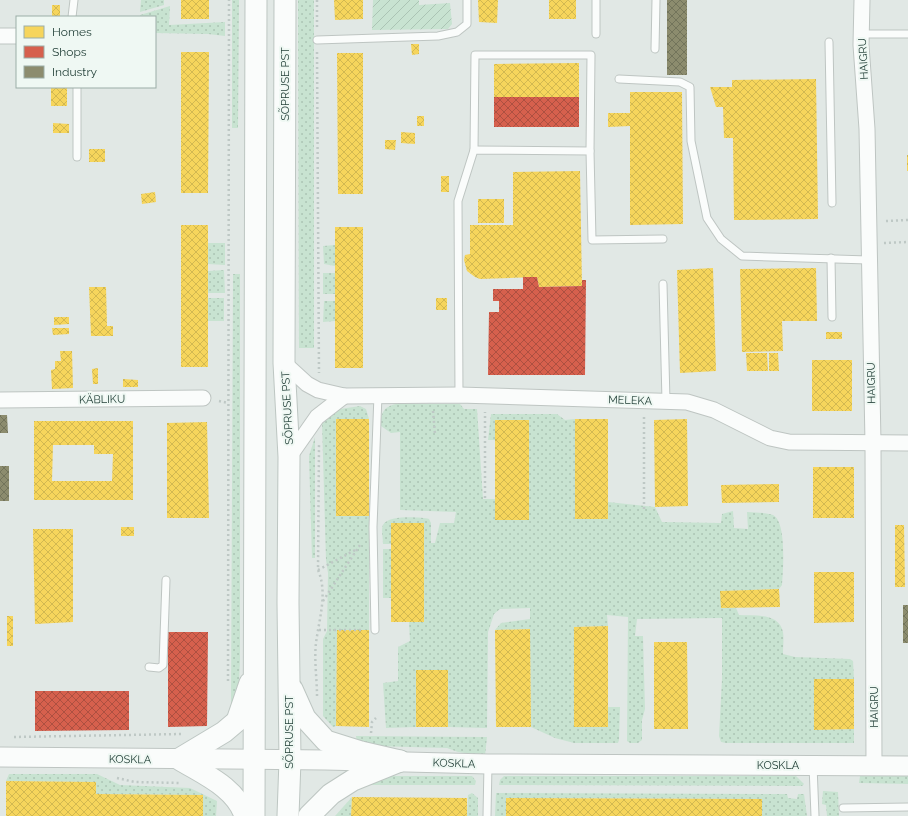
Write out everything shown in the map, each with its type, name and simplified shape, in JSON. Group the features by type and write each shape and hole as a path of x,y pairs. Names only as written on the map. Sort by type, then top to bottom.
{"main road":[{"path":"254,816 256,664 256,0"},
{"name":"SÕPRUSE PST","path":"285,0 284,363 289,457 290,760 288,816"},
{"path":"245,816 242,806 224,786 179,759 224,732 237,720 256,664"},
{"path":"289,680 306,718 326,741 361,752 400,761"},
{"path":"308,816 331,794 353,780 400,761"}],"street":[{"name":"HAIGRU","path":"862,0 861,34 867,129 867,221 873,443 874,766"},
{"path":"0,36 16,36"},
{"name":"MELEKA","path":"284,363 307,384 318,390 344,396 459,395 687,402 714,410 770,438 789,442 908,443"},
{"path":"289,457 317,417 344,396"},
{"name":"KÄBLIKU","path":"0,400 204,398"},
{"name":"KOSKLA","path":"0,757 400,761 488,764 908,766"}],"lane":[{"path":"72,16 74,0"},
{"path":"317,40 438,36 457,32 467,24 467,0"},
{"path":"596,0 596,34"},
{"path":"655,49 656,0"},
{"path":"861,34 908,34"},
{"path":"829,42 832,203"},
{"path":"459,395 458,201 474,150 475,55 591,55 590,151 592,240 663,239"},
{"path":"619,79 680,82 690,86 691,141 707,218 721,239 742,256 868,260"},
{"path":"77,88 77,157"},
{"path":"474,150 590,151"},
{"path":"831,258 832,317"},
{"path":"663,284 666,401"},
{"path":"375,630 373,527 378,395"},
{"path":"149,667 161,668 162,665 166,580"},
{"path":"487,816 488,764"},
{"path":"813,765 815,816"},
{"path":"843,808 908,807"}],"path":[{"path":"228,686 230,240 229,0"},
{"path":"317,0 318,390"},
{"path":"867,221 908,220"},
{"path":"868,243 908,242"},
{"path":"431,395 435,434"},
{"path":"485,498 484,432 486,396"},
{"path":"644,400 644,510"},
{"path":"317,417 319,442 318,570 322,579 322,617 316,644 318,698"},
{"path":"322,601 373,527"},
{"path":"318,570 358,549"},
{"path":"319,630 375,630"},
{"path":"371,734 372,722 376,718"},
{"path":"7,738 41,735 183,734"}],"green space":[{"path":"141,0 164,0 164,5 140,12"},
{"path":"232,0 239,0 238,128 232,128"},
{"path":"298,0 314,0 314,348 299,348"},
{"path":"373,0 419,0 419,5 450,3 452,24 448,29 372,30"},
{"path":"170,6 169,25 225,22 225,36 208,34 156,33 156,16 140,15"},
{"path":"208,243 225,243 225,265 208,264"},
{"path":"335,245 335,266 324,264 323,246"},
{"path":"224,270 225,293 208,293 208,271"},
{"path":"323,273 335,273 335,294 323,294"},
{"path":"233,274 240,274 240,660 239,683 231,705"},
{"path":"208,298 224,298 224,321 208,321"},
{"path":"324,301 335,301 335,321 323,322"},
{"path":"396,404 460,404 464,409 477,409 483,499 495,499 496,520 529,520 529,420 495,420 495,440 488,440 491,414 557,414 565,420 575,419 575,519 608,519 608,502 655,507 662,522 721,523 722,514 733,511 734,528 748,529 747,512 773,515 777,519 782,537 782,585 779,589 721,591 721,608 736,608 739,615 765,616 777,621 783,632 783,654 795,657 850,659 853,661 854,679 814,679 814,730 854,729 854,743 721,742 719,736 722,679 722,618 637,619 635,636 643,636 645,709 642,720 642,740 638,743 630,743 627,741 628,617 607,615 608,626 574,627 574,727 608,727 608,707 620,707 618,743 574,743 555,738 531,727 530,629 495,630 501,623 530,619 530,608 500,609 494,614 488,632 487,728 448,727 448,670 416,727 386,728 383,683 398,681 398,647 410,641 409,622 424,622 424,523 391,544 383,544 382,527 386,522 397,518 412,517 429,519 431,523 431,543 435,543 440,523 454,523 456,512 400,510 400,432 391,433 381,426 382,414 384,411 388,407"},
{"path":"360,406 366,409 369,419 336,419 336,516 369,516 369,630 337,630 336,726 333,727 323,716 323,639 327,631 328,573 326,560 322,422 340,409"},
{"path":"315,437 315,558 312,558 309,456"},
{"path":"383,549 391,549 391,598 383,598"},
{"path":"356,736 487,737 485,756 458,752 447,748 374,746 357,744"},
{"path":"9,774 97,774 120,785 190,788 217,801 216,816 203,816 203,795 96,794 96,782 6,781"},
{"path":"390,776 472,776 476,781 475,785 363,785"},
{"path":"504,776 796,776 804,784 802,786 499,785 500,780"},
{"path":"860,776 908,776 908,784 859,783"},
{"path":"823,791 838,792 839,816 827,816 826,805 822,804"},
{"path":"472,793 478,798 478,816 467,816 468,795"},
{"path":"496,793 787,794 788,798 797,799 798,794 804,794 807,816 762,816 762,799 506,798 506,816 495,816"},
{"path":"352,797 351,816 335,816"}],"building: Homes":[{"path":"181,0 209,0 209,19 181,19"},
{"path":"334,0 363,0 363,19 335,20"},
{"path":"478,0 498,0 497,23 479,22"},
{"path":"549,0 576,0 576,19 549,19"},
{"path":"52,5 60,5 60,16 52,16"},
{"path":"411,44 419,44 419,54 412,55"},
{"path":"181,52 209,52 208,193 181,193"},
{"path":"337,53 363,53 363,194 338,194"},
{"path":"579,63 579,97 494,97 494,64"},
{"path":"816,79 818,219 734,220 733,138 724,138 723,107 716,107 710,87 732,87 732,80"},
{"path":"51,88 67,88 67,106 51,106"},
{"path":"630,92 682,92 683,224 630,225 630,126 608,127 608,113 630,113"},
{"path":"417,116 424,116 424,126 417,126"},
{"path":"53,123 69,124 69,133 53,133"},
{"path":"401,132 415,133 415,144 401,143"},
{"path":"385,140 396,140 395,150 385,149"},
{"path":"89,149 105,149 105,162 89,162"},
{"path":"908,155 908,171 907,171"},
{"path":"580,171 582,286 539,287 537,277 480,279 467,271 464,260 465,255 470,254 470,225 513,225 513,172"},
{"path":"441,176 449,176 449,192 441,192"},
{"path":"155,192 156,202 142,204 141,194"},
{"path":"478,199 504,199 504,223 478,223"},
{"path":"181,225 208,225 208,367 181,367"},
{"path":"335,227 363,227 363,368 335,368"},
{"path":"713,268 716,371 680,373 677,270"},
{"path":"816,268 817,321 782,321 783,351 742,352 740,269"},
{"path":"89,287 106,287 107,326 113,326 113,336 91,336"},
{"path":"436,298 447,298 447,310 436,310"},
{"path":"54,317 69,317 69,324 54,325"},
{"path":"52,328 69,328 69,334 53,335"},
{"path":"826,332 842,332 842,339 826,339"},
{"path":"60,351 72,351 73,388 52,389 51,370 55,369 55,361 61,361"},
{"path":"746,353 767,353 768,371 747,371"},
{"path":"769,353 778,353 779,371 769,371"},
{"path":"812,360 852,360 852,411 812,411"},
{"path":"98,368 98,384 93,384 92,369"},
{"path":"123,379 138,380 138,387 123,387"},
{"path":"336,419 369,419 369,516 336,516"},
{"path":"575,419 608,419 608,519 575,519"},
{"path":"687,419 688,506 655,507 654,420"},
{"path":"495,420 529,420 529,520 495,520"},
{"path":"34,421 133,421 133,500 34,500","holes":["53,445 94,445 94,454 113,454 112,481 52,481"]},
{"path":"207,422 209,518 167,518 167,423"},
{"path":"813,467 854,467 854,518 813,518"},
{"path":"779,484 779,502 722,503 721,485"},
{"path":"391,523 424,523 424,622 391,622"},
{"path":"895,525 904,525 905,587 895,587"},
{"path":"121,527 134,527 134,536 121,536"},
{"path":"33,529 73,529 73,622 35,624"},
{"path":"814,572 854,572 854,622 814,623"},
{"path":"779,589 780,607 721,608 720,591"},
{"path":"7,616 13,616 13,646 7,646"},
{"path":"608,626 608,727 574,727 574,627"},
{"path":"530,629 531,727 496,727 495,630"},
{"path":"337,630 369,630 369,727 336,726"},
{"path":"654,642 687,642 688,729 654,729"},
{"path":"416,670 448,670 448,727 416,727"},
{"path":"814,679 854,679 854,729 814,730"},
{"path":"6,781 96,782 96,794 203,795 203,816 6,816"},
{"path":"352,797 467,798 467,816 351,816"},
{"path":"506,798 762,799 762,816 506,816"}],"building: Shops":[{"path":"494,97 579,97 579,127 494,127"},
{"path":"523,277 537,277 539,287 582,286 582,280 586,280 585,375 488,375 489,312 499,312 499,301 493,301 493,289 523,289"},
{"path":"168,632 208,632 207,726 168,727"},
{"path":"35,691 129,691 129,730 35,731"}],"building: Industry":[{"path":"667,0 687,0 687,75 667,75"},
{"path":"0,415 7,415 8,433 0,433"},
{"path":"0,466 9,466 9,501 0,501"},
{"path":"903,605 908,605 908,643 903,643"}]}
